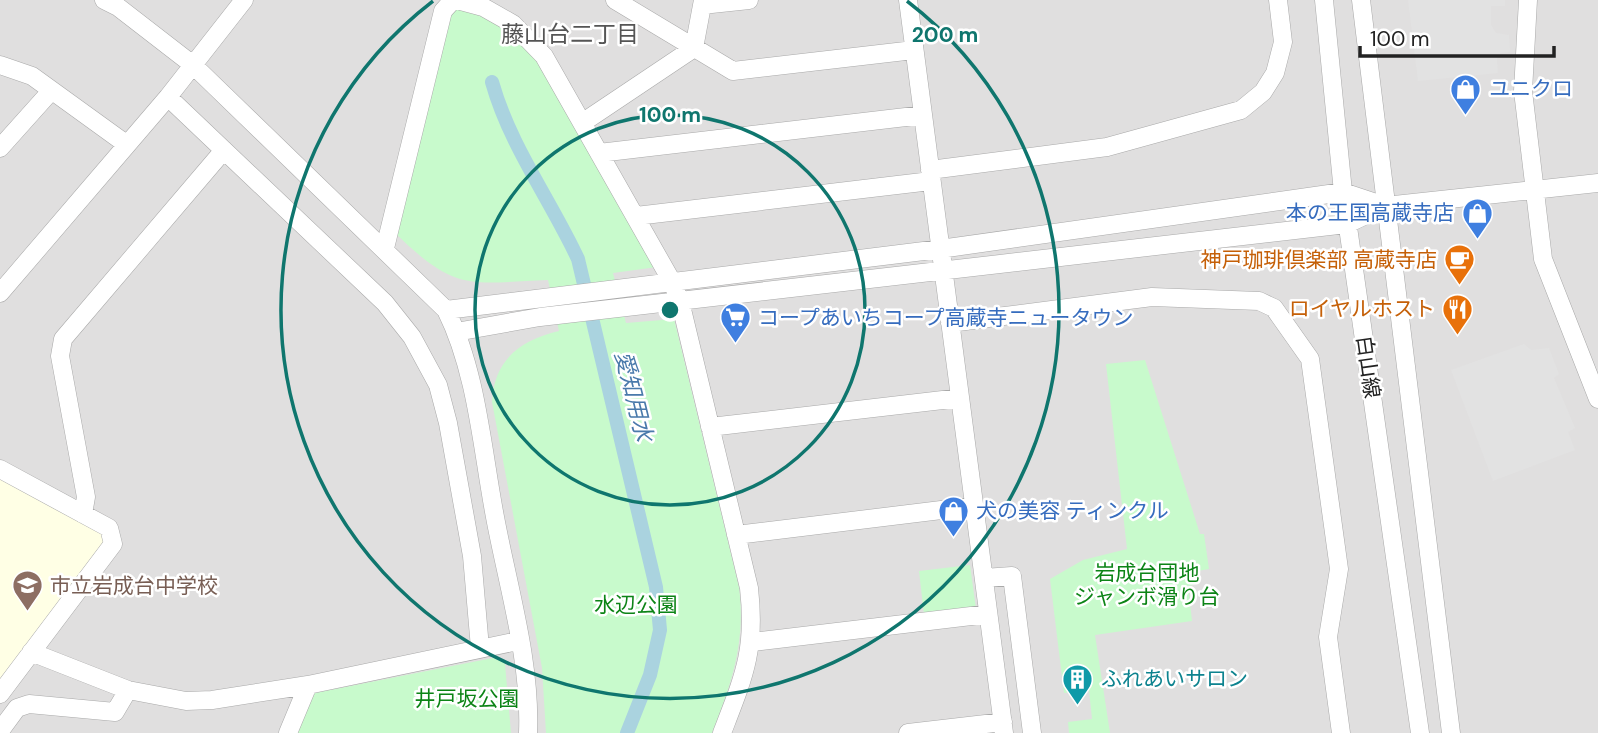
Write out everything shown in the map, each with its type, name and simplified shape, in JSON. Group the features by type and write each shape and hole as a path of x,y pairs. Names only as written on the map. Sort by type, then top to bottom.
{"street":[{"path":"104,0 118,7 193,65 385,248 446,310 456,332 472,395 525,670 528,733"},
{"path":"0,293 168,97 244,0"},
{"path":"385,248 443,11 455,0 483,7 513,24 544,56 636,216 680,301 749,587 752,642 742,682 722,733"},
{"path":"615,0 733,71 914,50"},
{"path":"582,123 694,48 702,3 749,0"},
{"path":"908,0 1003,728 908,733"},
{"path":"636,216 1107,147 1241,110 1263,92 1276,74 1283,42 1278,0"},
{"name":"白山線","path":"1324,0 1347,224 1420,733"},
{"name":"白山線","path":"1360,0 1451,733"},
{"path":"1528,0 1523,91 1543,259 1598,399"},
{"path":"0,65 32,76 126,144"},
{"path":"0,148 51,90"},
{"path":"168,97 385,303 412,337 438,385 448,423 472,556 480,648"},
{"path":"599,153 923,115"},
{"path":"83,513 86,497 60,356 64,339 224,150"},
{"path":"456,332 618,308 1347,224 1385,206 1598,183"},
{"path":"446,310 557,294 940,249 1343,191 1385,206"},
{"path":"950,323 1152,297 1259,301 1275,308 1310,359 1339,569 1328,637 1341,733"},
{"path":"710,427 960,398"},
{"path":"0,469 109,527 113,544 0,694"},
{"path":"736,535 974,506"},
{"path":"984,578 1012,576 1032,733"},
{"path":"752,642 988,614"},
{"path":"31,652 128,690 154,697 212,700 308,685 519,641"},
{"path":"288,733 308,685"},
{"path":"0,731 17,708 29,705 115,712 128,690"}],"shaded area":[{"path":"0,0 1598,0 1598,733 0,733"},
{"path":"1408,0 1505,0 1505,6 1491,6 1491,25 1496,33 1509,35 1510,52 1501,53 1497,58 1498,73 1418,81"},
{"path":"1524,344 1531,350 1549,348 1559,374 1554,378 1575,428 1568,432 1575,450 1493,481 1451,370"},
{"name":"市立岩成台中学校","path":"0,476 105,532 106,542 0,684"}],"green space":[{"name":"水辺公園","path":"456,6 495,20 533,53 657,267 613,273 626,323 674,319 739,587 741,626 736,661 712,733 546,733 542,668 492,402 498,374 512,354 532,340 559,331 548,280 465,280 434,266 395,233 447,13"},
{"name":"岩成台団地 ジャンボ滑り台","path":"1145,360 1200,534 1204,534 1209,569 1192,572 1193,585 1188,586 1192,621 1095,635 1110,733 1069,733 1068,722 1092,719 1089,690 1064,693 1050,579 1083,560 1127,549 1106,364"},
{"path":"970,565 976,609 924,615 919,571"},
{"name":"井戸坂公園","path":"498,657 505,664 511,733 296,733 315,693"}],"waterway":[{"name":"愛知用水","path":"492,82 509,128 578,259 656,587 660,630 650,675 627,733"}],"place":[{"name":"ユニクロ","path":"1466,116"},
{"name":"本の王国高蔵寺店","path":"1477,240"},
{"name":"神戸珈琲倶楽部 高蔵寺店","path":"1460,287"},
{"name":"ロイヤルホスト","path":"1458,336"},
{"name":"コープあいちコープ高蔵寺ニュータウン","path":"735,345"},
{"name":"犬の美容 ティンクル","path":"953,538"},
{"name":"市立岩成台中学校","path":"27,613"},
{"name":"ふれあいサロン","path":"1078,706"}],"district":[{"name":"藤山台二丁目","path":"570,34"}]}
